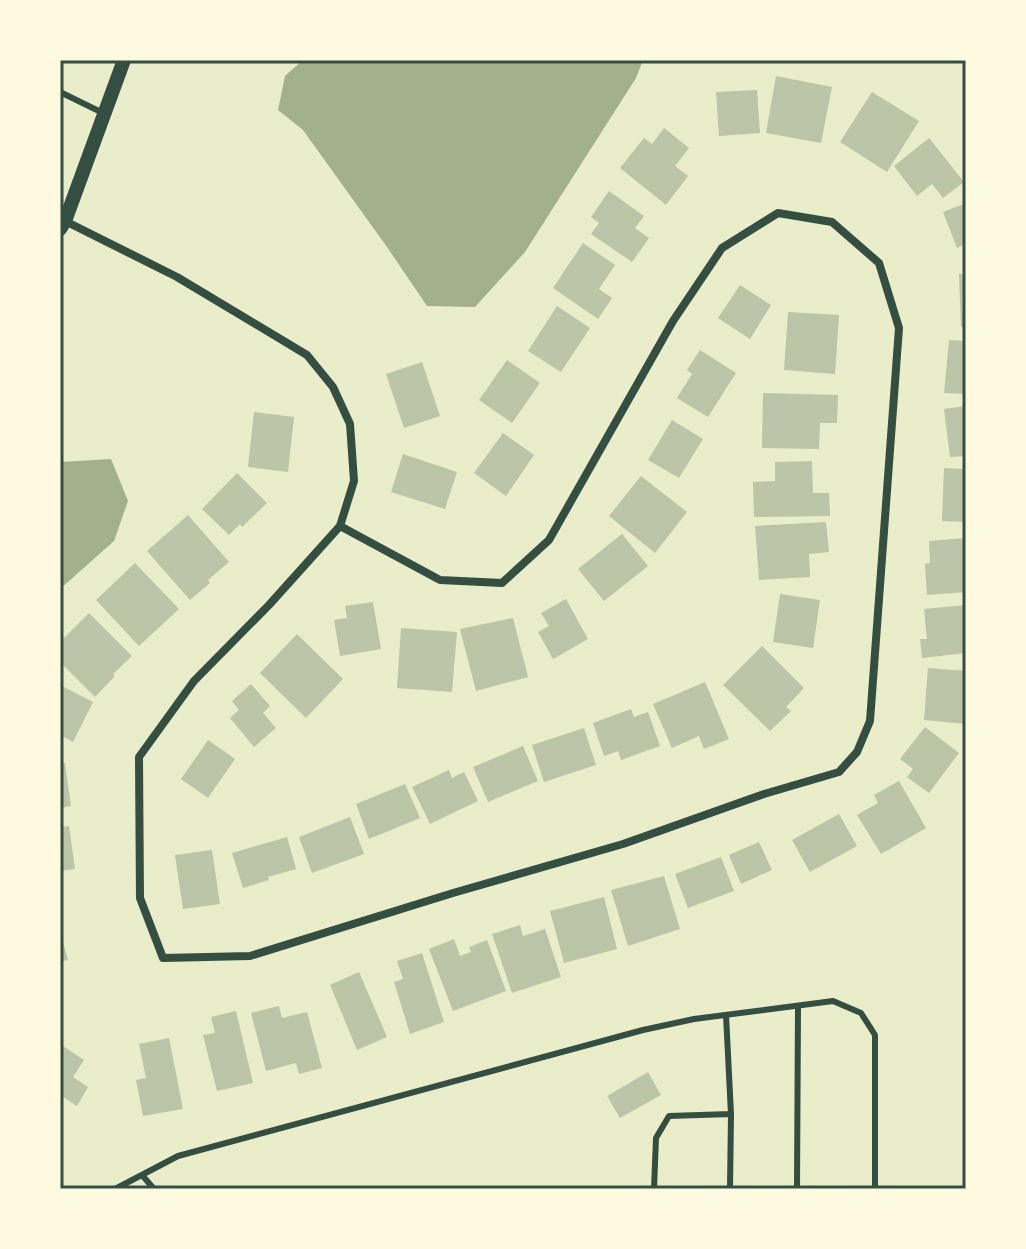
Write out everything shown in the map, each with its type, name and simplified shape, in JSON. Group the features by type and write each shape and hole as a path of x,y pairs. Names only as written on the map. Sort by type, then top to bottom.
{"street":[{"path":"124,60 62,225 177,277 307,355 333,387 350,424 354,481 340,526 269,605 194,681 139,757 140,898 163,958 250,956 623,844 764,794 839,772 857,752 870,721 899,328 879,263 832,222 778,213 722,248 673,321 549,540 502,583 440,580 340,526"}],"lane":[{"path":"60,92 104,114"},
{"path":"115,1189 178,1156 643,1030 694,1019 833,1001 861,1013 875,1035 875,1189"},
{"path":"797,1189 798,1006"},
{"path":"726,1015 731,1114 730,1189"},
{"path":"654,1189 656,1138 669,1116 731,1114"},
{"path":"142,1175 154,1189"}],"shaded area":[{"path":"303,60 643,60 636,78 525,252 475,307 427,306 303,130 278,110 285,76"},
{"path":"111,459 128,501 114,541 60,589 60,462"}],"building":[{"path":"776,76 832,87 821,143 766,133"},
{"path":"757,90 760,133 719,136 716,92"},
{"path":"872,92 919,121 887,172 840,142"},
{"path":"664,128 689,148 675,166 688,176 666,205 620,168 644,138 652,144"},
{"path":"929,138 964,182 943,198 932,184 917,196 894,166"},
{"path":"609,191 644,216 635,228 649,238 632,262 591,234 599,223 591,217"},
{"path":"966,203 966,252 963,245 957,248 943,212"},
{"path":"583,243 615,265 599,289 612,298 598,319 553,288"},
{"path":"959,274 966,274 966,327 961,327"},
{"path":"740,285 771,305 750,339 718,318"},
{"path":"557,306 590,328 561,372 528,351"},
{"path":"788,312 839,315 835,374 784,370"},
{"path":"949,340 966,341 966,394 944,393"},
{"path":"700,350 736,373 708,417 677,398 692,374 687,370"},
{"path":"507,360 540,383 512,423 479,400"},
{"path":"422,362 440,416 404,428 386,374"},
{"path":"763,393 838,395 837,423 820,423 819,449 762,448"},
{"path":"966,406 966,456 950,457 944,409"},
{"path":"254,412 294,417 288,472 248,467"},
{"path":"672,420 703,439 679,478 648,460"},
{"path":"503,433 534,455 506,496 474,473"},
{"path":"403,454 457,472 445,509 391,492"},
{"path":"812,461 813,493 829,493 830,516 754,517 753,482 775,481 775,462"},
{"path":"944,468 966,469 966,522 942,521"},
{"path":"237,473 267,503 229,535 202,509"},
{"path":"641,476 687,512 655,553 609,516"},
{"path":"188,515 229,562 190,600 147,551"},
{"path":"826,522 829,552 809,554 810,577 759,580 755,526"},
{"path":"622,534 648,566 604,601 578,569"},
{"path":"966,538 966,592 927,595 925,564 930,563 929,541"},
{"path":"135,563 179,609 139,646 96,600"},
{"path":"780,594 820,600 813,648 773,642"},
{"path":"566,599 588,639 553,659 538,632 549,626 541,613"},
{"path":"373,602 381,649 340,656 334,620 347,618 345,606"},
{"path":"966,605 966,653 922,658 920,639 927,639 924,609"},
{"path":"89,613 132,656 95,697 60,662 60,642"},
{"path":"513,618 528,677 476,691 460,629"},
{"path":"401,628 457,632 452,692 397,688"},
{"path":"297,634 343,679 306,718 260,673"},
{"path":"762,646 804,688 786,707 791,711 770,731 723,685"},
{"path":"928,668 966,671 966,724 924,720"},
{"path":"705,682 729,739 704,749 699,736 672,748 653,704"},
{"path":"251,684 270,706 263,713 276,728 254,747 230,718 239,710 232,701"},
{"path":"60,685 93,702 73,742 60,735"},
{"path":"631,709 634,717 648,712 660,746 621,760 618,751 604,756 593,723"},
{"path":"925,727 959,753 929,793 907,777 913,769 900,759"},
{"path":"584,728 596,765 544,782 532,745"},
{"path":"208,740 235,759 208,798 181,779"},
{"path":"523,746 538,781 488,802 473,767"},
{"path":"65,763 71,806 60,808 60,764"},
{"path":"449,770 452,778 464,772 478,801 430,824 412,787"},
{"path":"899,781 926,828 881,854 857,815 878,803 874,795"},
{"path":"405,784 420,818 369,839 356,804"},
{"path":"839,814 857,846 810,872 792,840"},
{"path":"350,817 364,854 312,873 299,837"},
{"path":"69,826 75,869 60,871 60,827"},
{"path":"287,837 296,869 243,888 232,853"},
{"path":"759,842 772,870 741,884 729,855"},
{"path":"212,850 220,904 183,909 175,855"},
{"path":"721,857 734,891 688,908 675,874"},
{"path":"664,876 680,929 628,946 611,890"},
{"path":"604,897 617,949 564,963 550,911"},
{"path":"520,925 523,936 545,929 561,977 512,993 492,934"},
{"path":"60,931 68,960 60,962"},
{"path":"454,939 460,956 471,952 469,947 487,940 506,991 453,1011 429,949"},
{"path":"422,953 444,1022 410,1034 394,982 403,979 397,961"},
{"path":"359,972 387,1037 357,1050 330,985"},
{"path":"279,1006 282,1018 307,1012 322,1068 299,1074 296,1063 266,1071 251,1013"},
{"path":"236,1011 253,1083 217,1091 203,1035 215,1033 211,1017"},
{"path":"169,1038 183,1109 143,1116 136,1080 146,1078 139,1044"},
{"path":"60,1044 84,1060 73,1077 88,1087 77,1106 60,1095"},
{"path":"648,1072 661,1095 620,1118 607,1096"}]}
